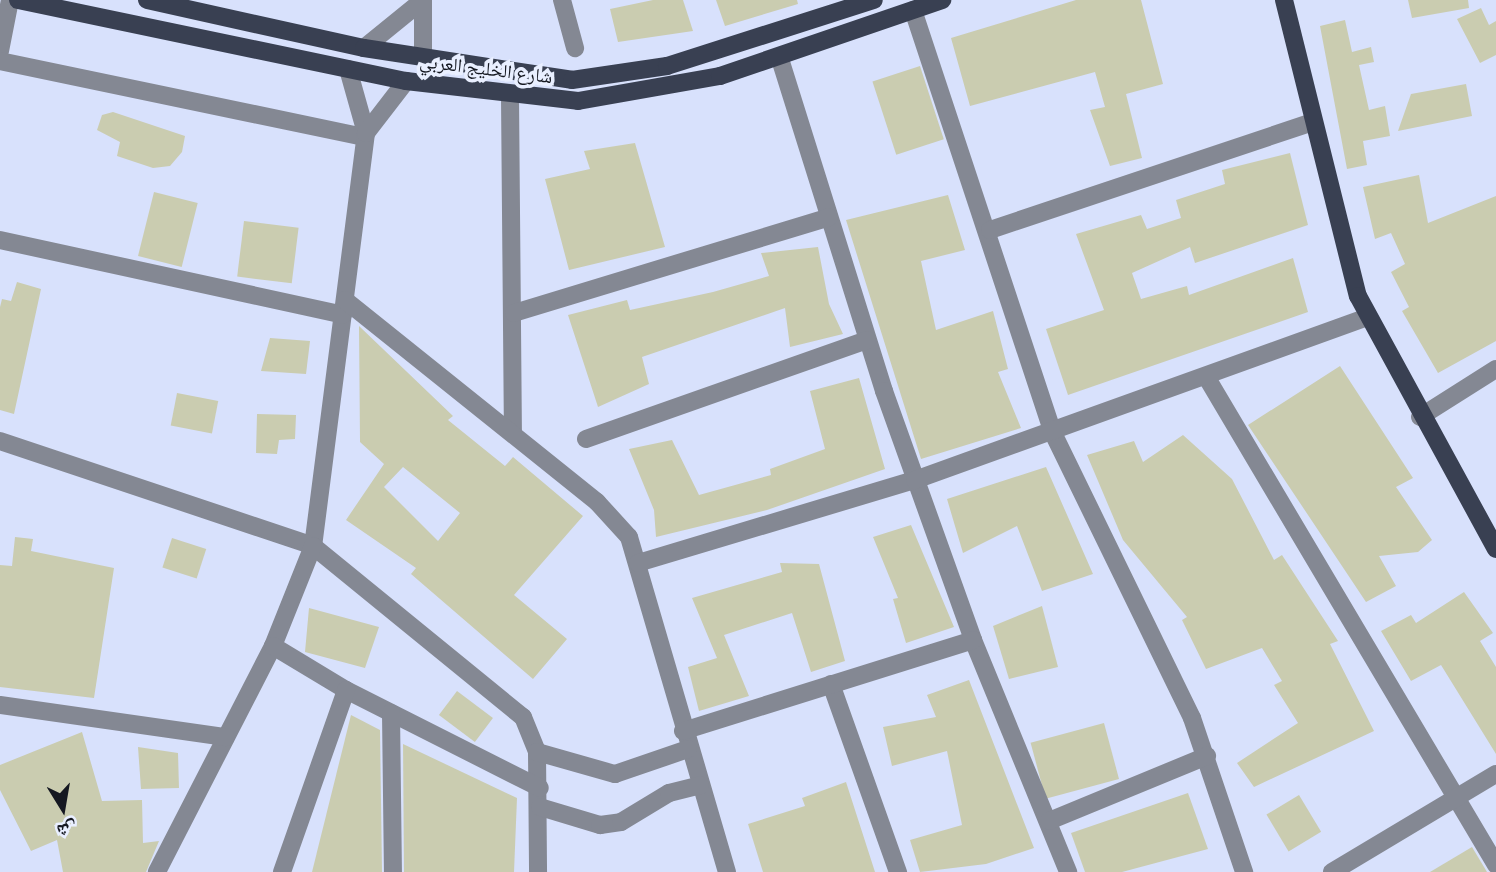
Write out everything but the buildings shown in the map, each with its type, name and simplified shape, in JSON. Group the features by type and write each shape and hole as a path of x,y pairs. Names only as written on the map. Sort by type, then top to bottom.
{"main road":[{"name":"شارع الخليج العربي","path":"18,0 348,69 510,97 624,96 780,59 942,0"},
{"name":"شارع الخليج العربي","path":"147,0 363,48 541,79 623,75 770,37 874,0"},
{"path":"1284,0 1312,121 1367,317 1420,417 1496,548"}],"street":[{"path":"0,51 10,0"},
{"path":"363,48 423,0"},
{"path":"423,0 423,58"},
{"path":"562,0 575,48"},
{"path":"913,10 990,230 1053,433 1207,756 1244,872"},
{"path":"780,59 867,341 915,480 973,640 1068,872"},
{"path":"0,61 365,135"},
{"path":"157,872 273,646 313,546 365,135 348,69"},
{"path":"365,135 406,80"},
{"path":"510,97 513,433"},
{"path":"990,230 1312,121"},
{"path":"514,313 829,217"},
{"path":"0,240 344,307 513,433 616,519 638,564 682,731 727,872"},
{"path":"638,564 915,480 1053,433 1367,317"},
{"path":"586,439 867,341"},
{"path":"1420,417 1496,369"},
{"path":"1207,377 1496,865"},
{"path":"0,442 313,546 511,703 537,752 540,788 538,872"},
{"path":"682,731 973,640"},
{"path":"273,646 346,690 540,788"},
{"path":"831,684 898,872"},
{"path":"282,872 346,690"},
{"path":"0,705 226,737"},
{"path":"391,713 393,872"},
{"path":"537,752 615,774 688,749"},
{"path":"1049,821 1207,756"},
{"path":"1332,872 1496,774"},
{"path":"540,807 600,825 621,822 669,793 700,785"}]}
